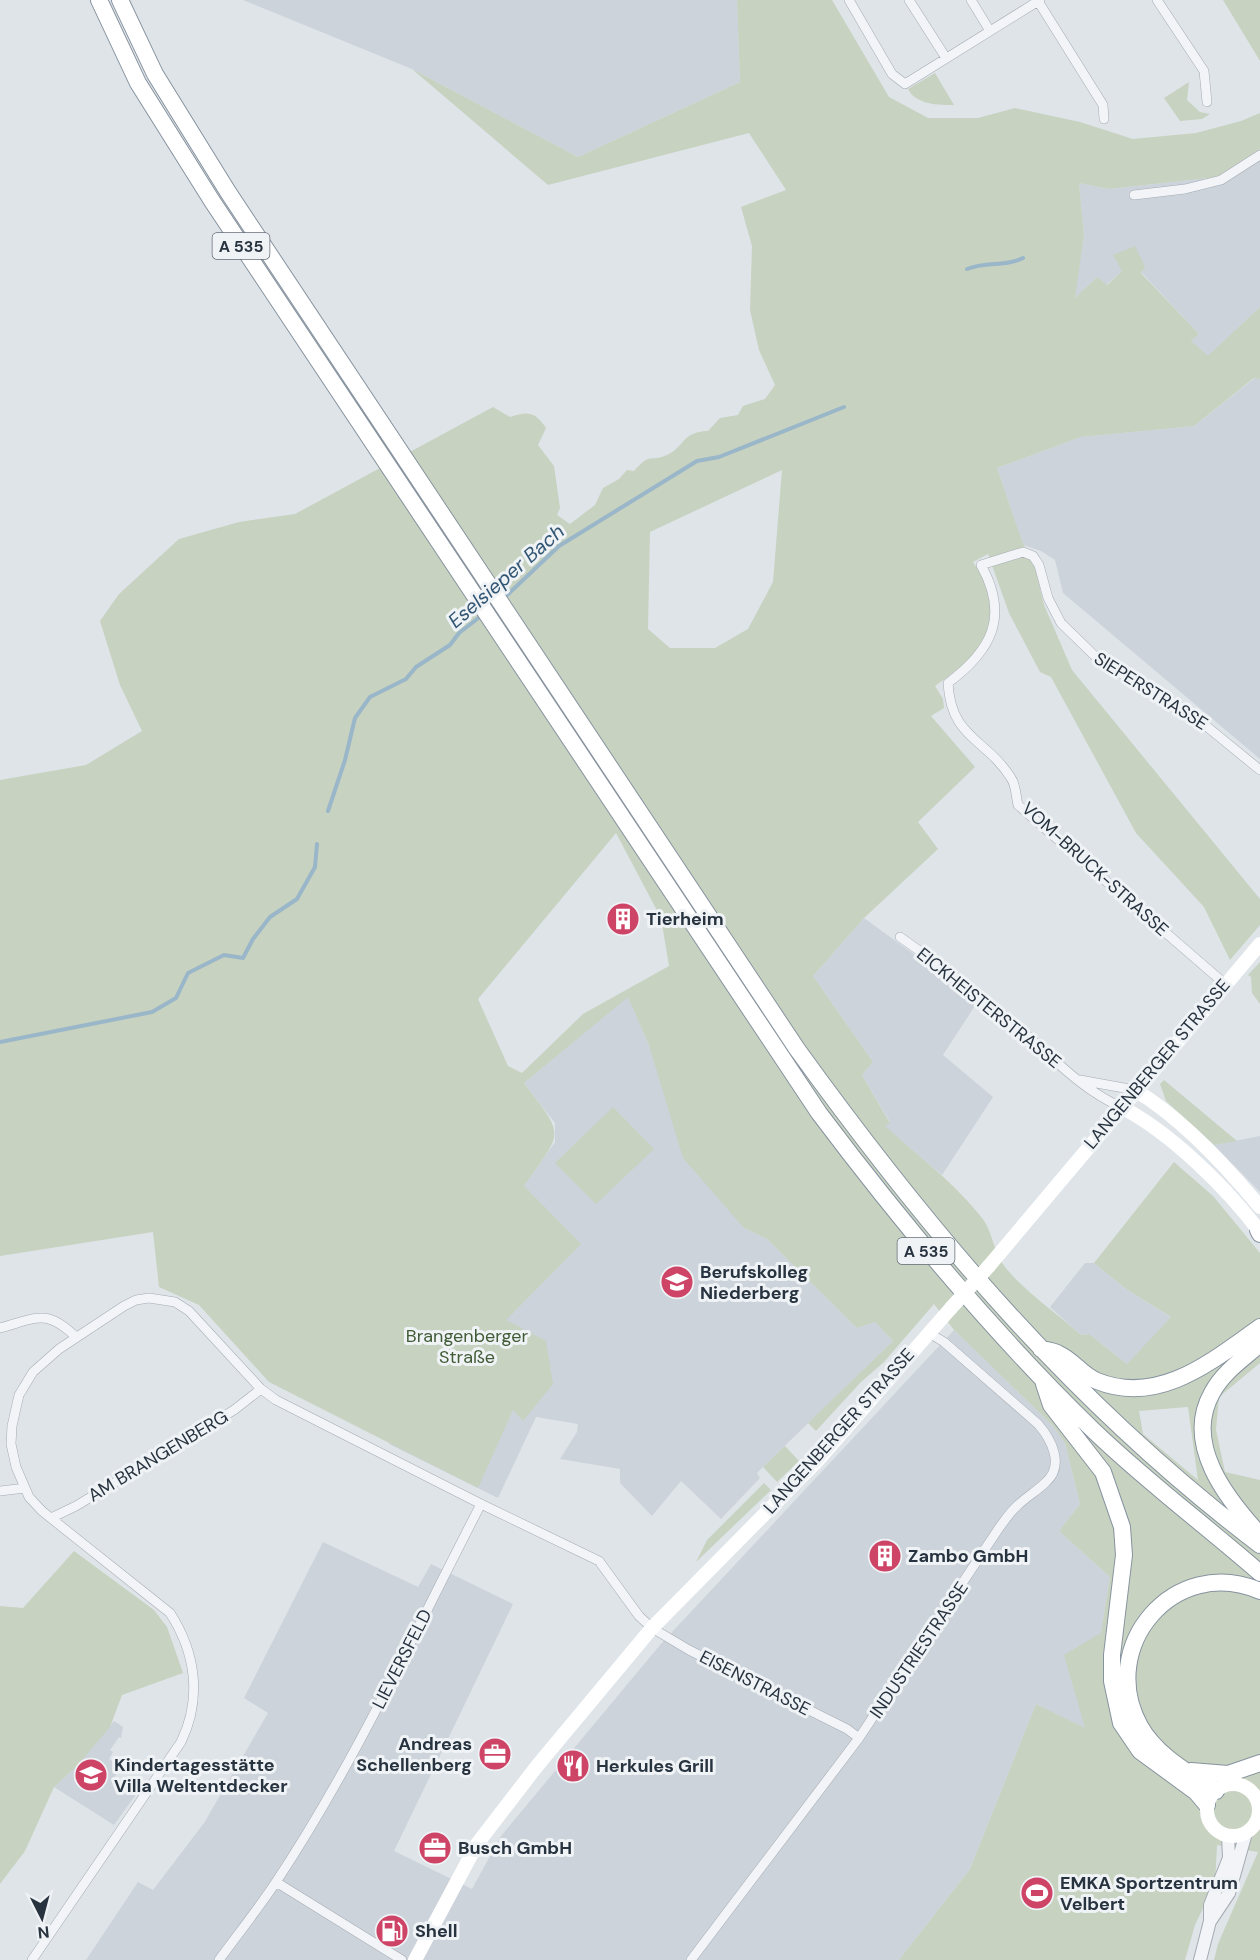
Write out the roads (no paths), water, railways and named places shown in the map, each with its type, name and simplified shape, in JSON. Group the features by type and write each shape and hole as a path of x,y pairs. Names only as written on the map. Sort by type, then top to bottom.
{"highway":[{"name":"A 535","path":"99,0 143,91 212,201 574,749 819,1113 914,1238 973,1306 1043,1380 1104,1440 1260,1573"},
{"name":"A 535","path":"120,0 155,74 234,201 797,1049 863,1140 929,1224 1038,1348 1166,1470 1260,1545"},
{"path":"1038,1348 1060,1354 1083,1373 1099,1382 1119,1387 1146,1388 1189,1375 1259,1335"},
{"path":"1259,1335 1245,1357 1221,1379 1210,1394 1203,1432 1214,1476 1260,1535"},
{"path":"1043,1380 1051,1405 1103,1472 1114,1498 1122,1527 1124,1555 1112,1655 1112,1681 1121,1724 1140,1751 1196,1792 1212,1798"},
{"path":"1212,1798 1149,1739 1134,1712 1129,1697 1128,1664 1137,1633 1159,1606 1187,1589 1216,1583 1245,1586 1260,1591"},
{"path":"1185,1771 1228,1774 1260,1763"}],"main road":[{"name":"LANGENBERGER STRASSE","path":"415,1960 477,1844 499,1812 652,1628 819,1459 989,1266 1260,944"},
{"path":"1135,1090 1154,1101 1217,1160 1260,1207"},
{"path":"1121,1107 1140,1117 1205,1172 1259,1232"},
{"path":"1236,1784 1255,1787 1259,1805 1255,1824 1246,1833 1228,1836 1213,1827 1208,1817 1212,1798 1222,1786 1236,1784"}],"street":[{"path":"849,0 892,74 905,84 1036,1 1103,105 1104,119"},
{"path":"909,0 946,58"},
{"path":"971,0 990,31"},
{"path":"1157,0 1204,71 1207,102"},
{"path":"1134,195 1185,189 1221,180 1260,155"},
{"name":"SIEPERSTRASSE","path":"948,683 970,666 983,652 994,626 992,593 981,565 1023,552 1033,556 1044,577 1051,606 1070,634 1101,662 1121,676 1189,712 1260,770"},
{"name":"VOM-BRUCK-STRASSE","path":"948,683 950,706 957,722 999,762 1013,780 1018,806 1225,984"},
{"name":"EICKHEISTERSTRASSE","path":"900,937 959,979 1077,1080 1102,1098 1121,1107"},
{"name":"EICKHEISTERSTRASSE","path":"1077,1080 1135,1090"},
{"path":"32,1960 181,1742 193,1712 192,1664 184,1637 171,1613 35,1504 25,1488 11,1444 17,1401 33,1372 76,1337 128,1304 136,1300 158,1299 175,1302 189,1311 261,1389 292,1409 599,1561 639,1616 652,1628"},
{"path":"0,1328 45,1316 63,1324 76,1337"},
{"name":"INDUSTRIESTRASSE","path":"691,1960 859,1738 999,1528 1016,1507 1048,1481 1054,1468 1055,1454 1050,1438 1038,1424 944,1342 929,1333"},
{"name":"AM BRANGENBERG","path":"51,1518 76,1506 234,1410 261,1389"},
{"path":"0,1491 25,1488"},
{"name":"LIEVERSFELD","path":"219,1960 276,1882 397,1672 481,1504"},
{"name":"EISENSTRASSE","path":"652,1628 689,1650 847,1729 859,1738"},
{"path":"1210,1921 1229,1893 1236,1875 1246,1833"},
{"path":"1200,1960 1210,1921 1210,1905 1229,1858 1228,1836"},
{"path":"276,1882 402,1960"}],"waterway":[{"name":"Eselsieper Bach","path":"967,269 1023,258"},
{"name":"Eselsieper Bach","path":"504,598 559,546 697,461 719,457 844,407"},
{"name":"Eselsieper Bach","path":"328,811 345,760 355,718 370,697 406,679 416,667 450,645 459,633 481,616"},
{"name":"Eselsieper Bach","path":"0,1042 152,1012 176,998 188,973 224,955 243,958 253,939 270,917 297,899 315,867 317,844"}],"place":[{"name":"Tierheim","path":"623,919"},
{"name":"Berufskolleg Niederberg","path":"677,1282"},
{"name":"Zambo GmbH","path":"885,1556"},
{"name":"Andreas Schellenberg","path":"495,1754"},
{"name":"Herkules Grill","path":"573,1766"},
{"name":"Kindertagesstätte Villa Weltentdecker","path":"91,1775"},
{"name":"Busch GmbH","path":"435,1848"},
{"name":"EMKA Sportzentrum Velbert","path":"1037,1893"},
{"name":"Shell","path":"392,1931"}],"park label":[{"name":"Brangenberger Straße","path":"467,1346"}]}
